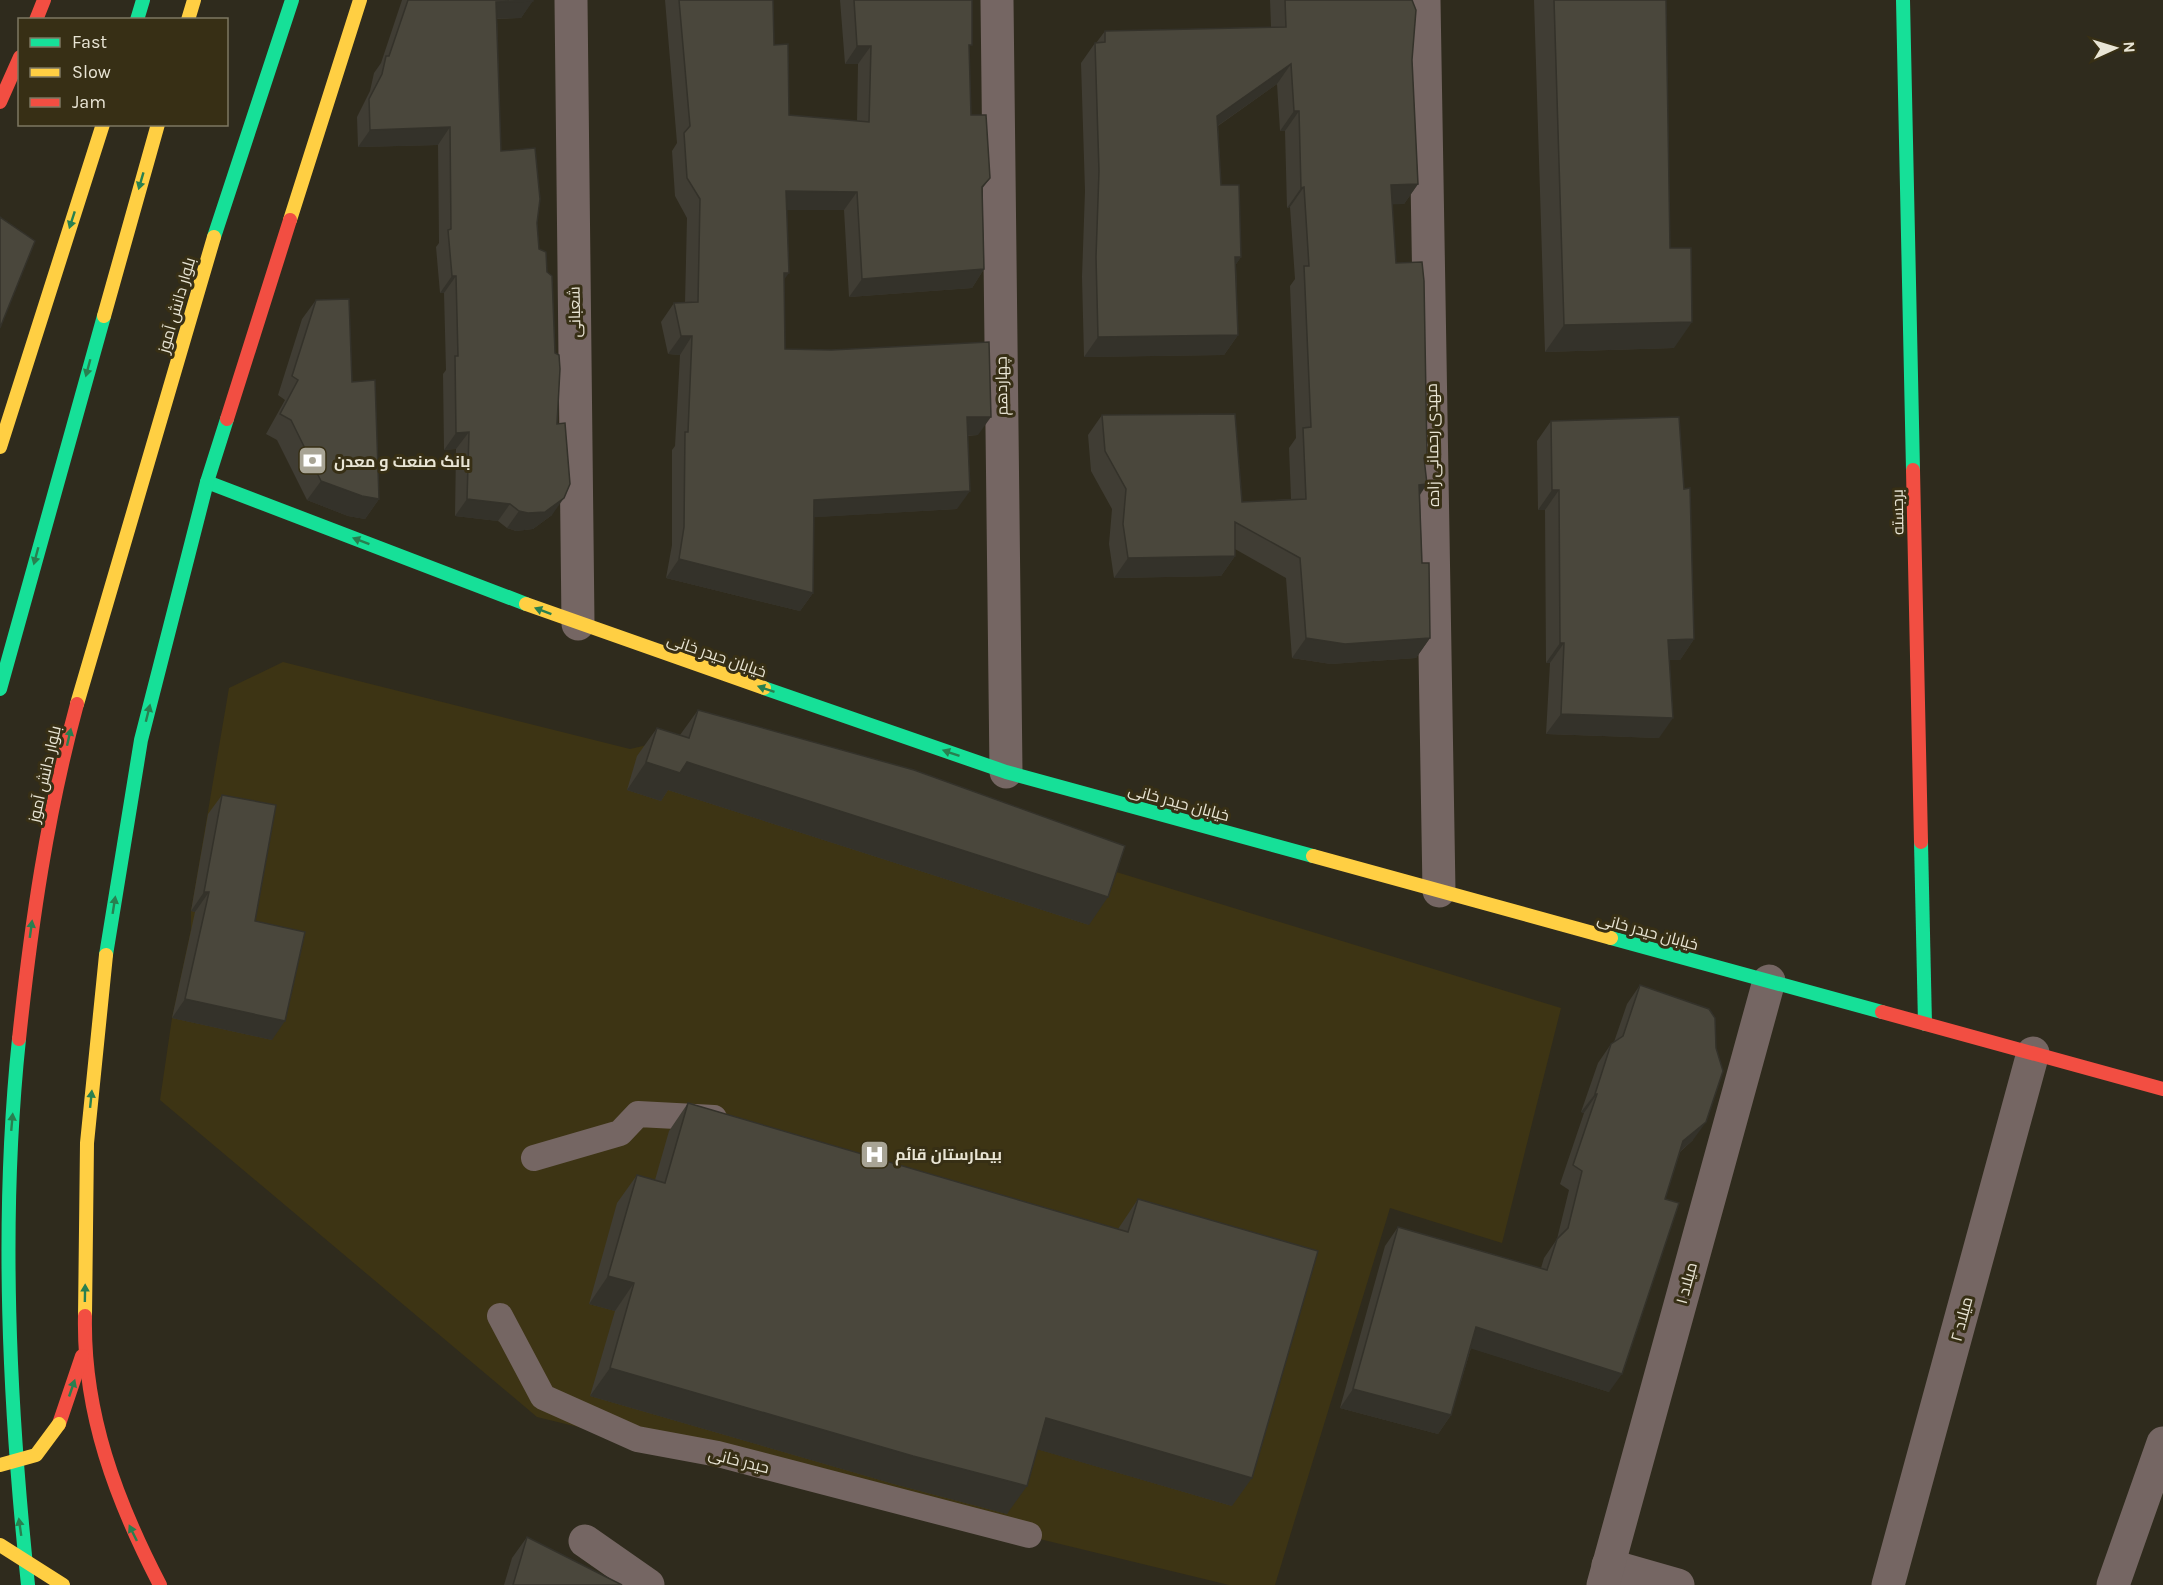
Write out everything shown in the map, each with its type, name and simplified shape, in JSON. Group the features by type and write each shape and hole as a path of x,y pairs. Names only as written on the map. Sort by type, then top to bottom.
{"main road":[{"path":"37,18 44,0"},
{"path":"138,18 143,0"},
{"path":"189,18 194,0"},
{"name":"بلوار دانش آموز","path":"28,1585 18,1513 7,1297 10,1137 22,1000 40,866 72,725 202,273 292,0"},
{"path":"160,1585 131,1529 113,1484 97,1433 84,1352 87,1143 110,930 141,740 207,482 360,0"},
{"name":"برجسته","path":"1903,0 1925,1024"},
{"path":"0,102 18,62"},
{"path":"0,447 102,126"},
{"path":"0,689 157,126"},
{"name":"خیابان حیدر خانی","path":"207,482 578,624 1006,772 2163,1089"},
{"path":"0,1465 36,1455 59,1424 84,1352"},
{"path":"0,1545 63,1585"}],"street":[{"name":"شعبانی","path":"571,0 578,624"},
{"name":"چهاردهم","path":"997,0 1006,772"},
{"name":"مهدی رحمانی زاده","path":"1424,0 1439,891"},
{"name":"میلاد ۱","path":"1605,1575 1768,981"},
{"name":"میلاد ۲","path":"1888,1585 2033,1053"},
{"path":"2113,1585 2163,1443"},
{"path":"585,1541 648,1585"},
{"path":"1605,1575 1678,1585"}],"lane":[{"path":"534,1158 620,1133 638,1114 729,1119 740,1122"},
{"name":"حیدر خانی","path":"500,1316 543,1397 637,1439 718,1455 1029,1534"}],"shaded area":[{"name":"بیمارستان قائم","path":"283,662 630,749 678,738 1561,1008 1502,1243 1390,1208 1275,1585 1229,1585 537,1417 160,1100 172,1018 191,929 191,911 229,688"}],"building":[{"path":"408,0 533,0 496,2 501,151 535,148 540,199 537,223 539,249 546,252 547,272 552,276 555,353 559,355 560,369 557,424 565,423 570,484 564,498 545,512 528,513 519,511 510,504 467,499 469,432 456,433 455,356 458,356 456,276 452,276 448,230 451,229 450,127 370,130 369,99 382,74 386,56 389,56"},
{"path":"679,0 773,0 774,45 788,44 789,115 869,122 871,46 857,46 854,0 972,0 972,45 969,45 971,115 986,115 990,178 982,187 984,269 862,279 857,192 786,191 789,273 784,273 785,349 831,350 989,342 991,417 967,417 970,491 814,500 813,593 679,559 684,527 685,432 688,432 692,336 681,336 674,303 698,302 700,199 687,178 684,133 690,126"},
{"path":"1285,0 1412,0 1416,10 1412,60 1418,184 1391,185 1396,263 1422,262 1424,281 1427,456 1424,458 1427,484 1419,485 1422,563 1429,563 1430,638 1345,644 1306,638 1300,558 1235,522 1235,556 1128,558 1123,524 1126,489 1105,451 1102,415 1235,414 1242,502 1306,499 1303,428 1311,427 1304,266 1309,266 1304,187 1301,188 1299,111 1294,111 1291,64 1217,116 1221,185 1239,185 1241,257 1235,257 1238,335 1098,337 1096,257 1099,171 1095,43 1105,42 1105,31 1286,27"},
{"path":"1554,0 1666,0 1670,248 1691,248 1692,322 1564,325"},
{"path":"0,217 35,241 0,328"},
{"path":"349,299 352,382 375,380 379,499 362,496 321,481 291,420 280,414 298,380 292,376 316,300"},
{"path":"1679,417 1684,489 1690,488 1694,639 1668,640 1673,718 1561,714 1564,643 1560,643 1559,490 1552,490 1551,421"},
{"path":"698,710 914,770 1125,846 1108,897 687,762 680,773 646,762 657,728 689,738"},
{"path":"222,795 276,805 255,921 305,932 285,1021 185,999 209,892 204,892"},
{"path":"1640,985 1709,1009 1715,1018 1716,1048 1723,1071 1706,1122 1683,1141 1665,1199 1679,1203 1622,1374 1476,1327 1451,1415 1353,1389 1398,1227 1547,1270 1557,1239 1568,1228 1582,1171 1573,1165 1611,1044 1623,1036"},
{"path":"688,1103 1128,1232 1138,1199 1318,1251 1252,1478 1046,1418 1027,1486 913,1456 610,1368 634,1283 608,1276 637,1175 665,1183"},
{"path":"527,1537 622,1585 513,1585"}],"traffic: fast":[{"path":"138,18 143,0"},
{"path":"214,237 292,0"},
{"path":"1903,0 1913,470"},
{"path":"0,689 104,316"},
{"path":"106,955 141,740 207,482 227,419"},
{"path":"207,482 526,604"},
{"path":"764,688 1006,772 1313,856"},
{"path":"1921,842 1925,1024"},
{"path":"1611,938 1882,1012"},
{"path":"19,1039 10,1175 9,1312 16,1449 28,1585"}],"traffic: slow":[{"path":"189,18 194,0"},
{"path":"290,220 360,0"},
{"path":"0,447 102,126"},
{"path":"104,316 157,126"},
{"path":"77,704 214,237"},
{"path":"526,604 764,688"},
{"path":"1313,856 1611,938"},
{"path":"85,1316 87,1143 106,955"},
{"path":"0,1465 36,1455 59,1424"},
{"path":"0,1545 63,1585"}],"traffic: jam":[{"path":"37,18 44,0"},
{"path":"0,102 18,62"},
{"path":"227,419 290,220"},
{"path":"1913,470 1921,842"},
{"path":"19,1039 41,870 66,745 77,704"},
{"path":"1882,1012 2163,1089"},
{"path":"85,1316 90,1387 105,1455 129,1521 160,1585"},
{"path":"59,1424 82,1356"}],"place":[{"name":"بانک صنعت و معدن","path":"313,461"},
{"name":"بیمارستان قائم","path":"874,1154"}]}
